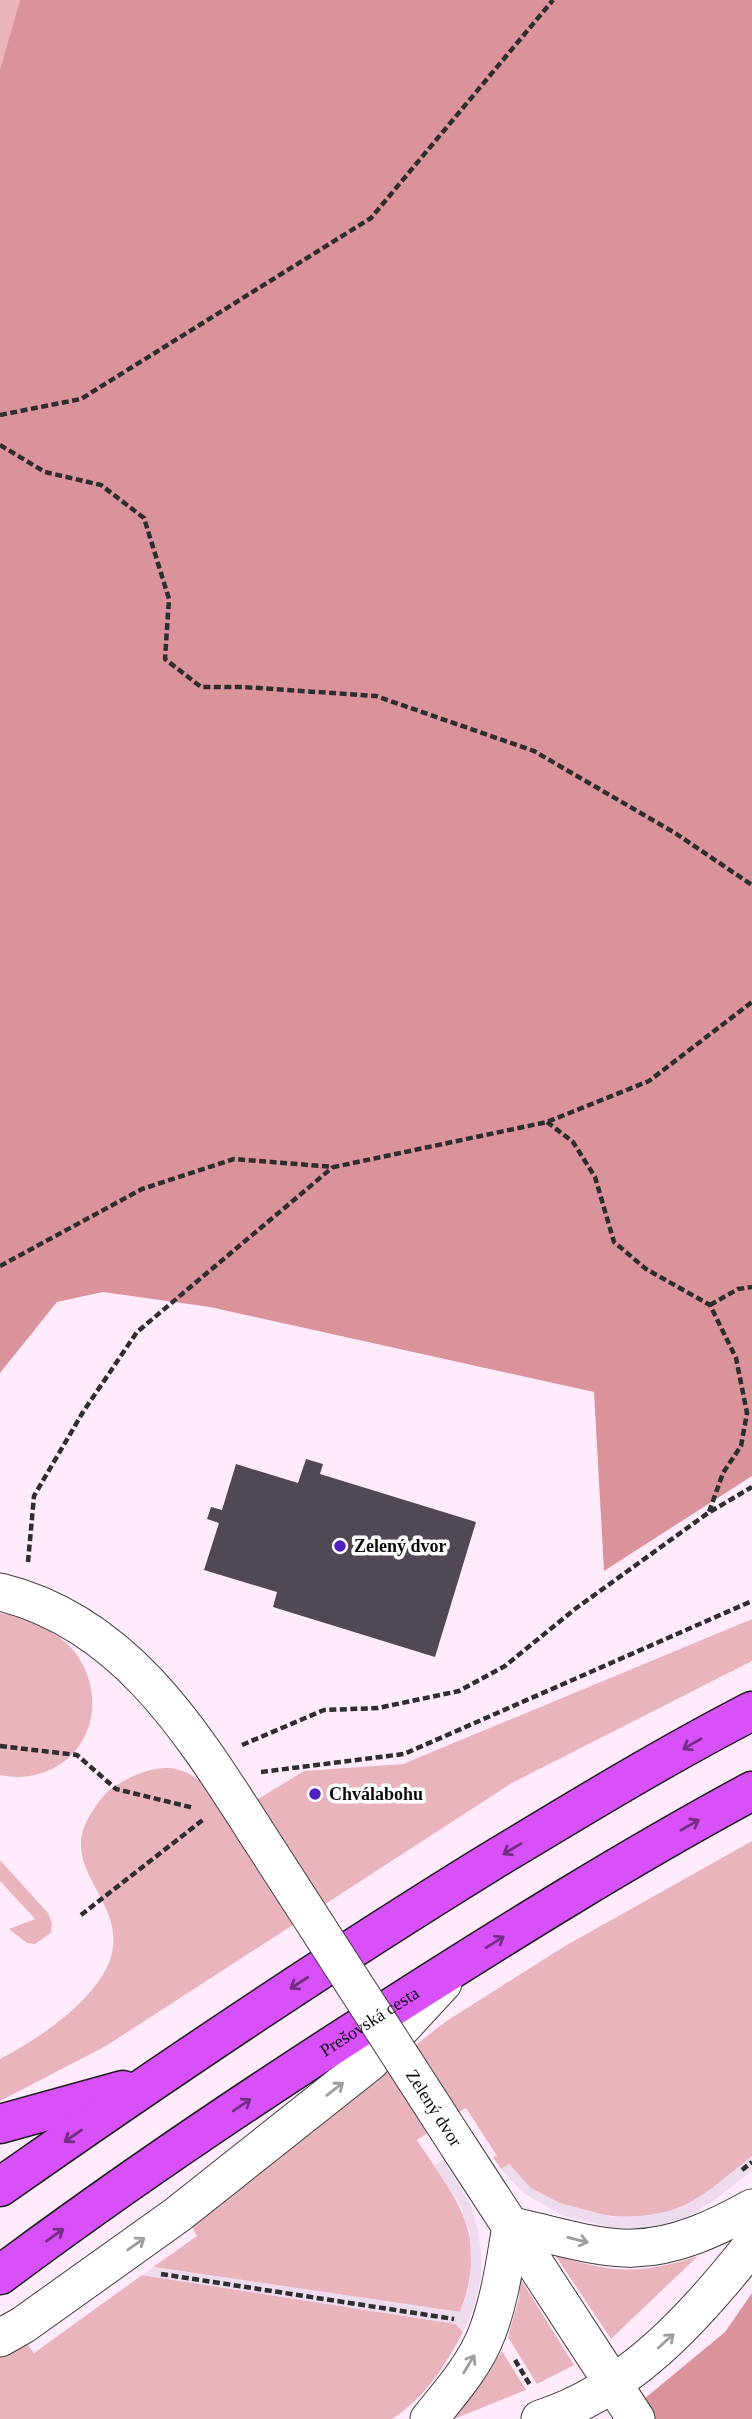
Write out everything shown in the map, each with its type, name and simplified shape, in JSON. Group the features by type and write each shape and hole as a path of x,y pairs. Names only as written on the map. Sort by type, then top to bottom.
{"highway":[{"path":"0,2187 149,2083 378,1931 571,1813 752,1711"},
{"name":"Prešovská cesta","path":"0,2275 233,2110 581,1888 752,1791"},
{"path":"0,2124 149,2083"}],"street":[{"name":"Zelený dvor","path":"12,1595 67,1617 102,1640 146,1679 211,1762 222,1802 254,1829 636,2419"},
{"path":"0,2338 23,2325 177,2215 370,2062 463,1962"},
{"path":"429,2419 468,2368 486,2335 497,2301 511,2226 596,2245 633,2249 666,2244 703,2233 743,2193"},
{"path":"540,2419 614,2384 670,2339 752,2245"}],"path":[{"path":"0,415 81,399 371,218 553,0"},
{"path":"0,444 45,472 101,485 144,518 169,599 165,659 201,687 243,687 376,696 534,751 675,833 752,885"},
{"path":"0,1266 142,1189 234,1159 334,1167 547,1122 649,1081 752,1002"},
{"path":"547,1122 573,1142 595,1177 614,1242 646,1269 709,1305 736,1358 747,1413 741,1446 723,1473 708,1513"},
{"path":"12,1595 34,1496 83,1412 137,1332 334,1167"},
{"path":"709,1305 738,1289 752,1287"},
{"path":"211,1762 252,1739 324,1710 378,1708 459,1691 505,1666 575,1609 708,1513 752,1488"},
{"path":"80,1915 261,1772 404,1754 752,1601"},
{"path":"0,1746 77,1755 116,1789 222,1802"},
{"path":"743,2193 752,2162"},
{"path":"149,2272 461,2320"}],"shaded area":[{"path":"0,0 20,0 0,69"},
{"path":"20,0 752,0 752,1476 604,1571 594,1392 210,1307 103,1292 57,1302 0,1373 0,69"},
{"path":"0,1613 34,1623 64,1641 86,1672 91,1690 89,1727 81,1743 69,1758 39,1774 20,1777 0,1775"},
{"path":"752,1619 752,1661 512,1783 106,2046 0,2101 0,2059 63,2018 92,1990 110,1960 113,1939 111,1921 87,1870 82,1853 82,1835 98,1803 120,1783 155,1769 180,1770 205,1785 230,1816 304,1771 403,1764"},
{"path":"752,1841 752,2156 713,2188 687,2204 650,2215 607,2216 566,2206 531,2188 509,2164 501,2169 493,2157 497,2156 466,2108 417,2140 456,2201 470,2239 472,2261 460,2312 153,2267 197,2236 189,2222 445,2022 565,1946"},
{"path":"0,1860 48,1913 52,1923 51,1933 35,1944 27,1943 9,1929 35,1919 0,1881"},
{"path":"752,2156 752,2170 719,2197 689,2216 658,2226 635,2229 613,2228 561,2215 522,2192 501,2169 509,2164 531,2188 560,2203 613,2217 641,2216 686,2205"},
{"path":"444,2160 471,2206 481,2252 481,2277 475,2304 463,2332 456,2324 142,2275 153,2267 460,2312 468,2291 471,2265 470,2233 461,2206 434,2166"},
{"path":"555,2255 593,2265 626,2269 659,2266 698,2256 611,2339"},
{"path":"142,2275 456,2324 463,2332 433,2380 404,2411 392,2419 0,2419 0,2356 26,2342 34,2353"},
{"path":"520,2278 574,2365 537,2384 508,2337 519,2298"},
{"path":"752,2293 752,2419 616,2419 725,2332"},
{"path":"502,2351 526,2390 454,2419"}],"building":[{"name":"Zelený dvor","path":"306,1459 323,1464 320,1474 476,1522 435,1657 273,1607 277,1592 204,1570 219,1523 207,1519 211,1507 222,1510 236,1464 298,1483"}],"place":[{"name":"Zelený dvor","path":"340,1546"},
{"name":"Chválabohu","path":"315,1794"}]}
